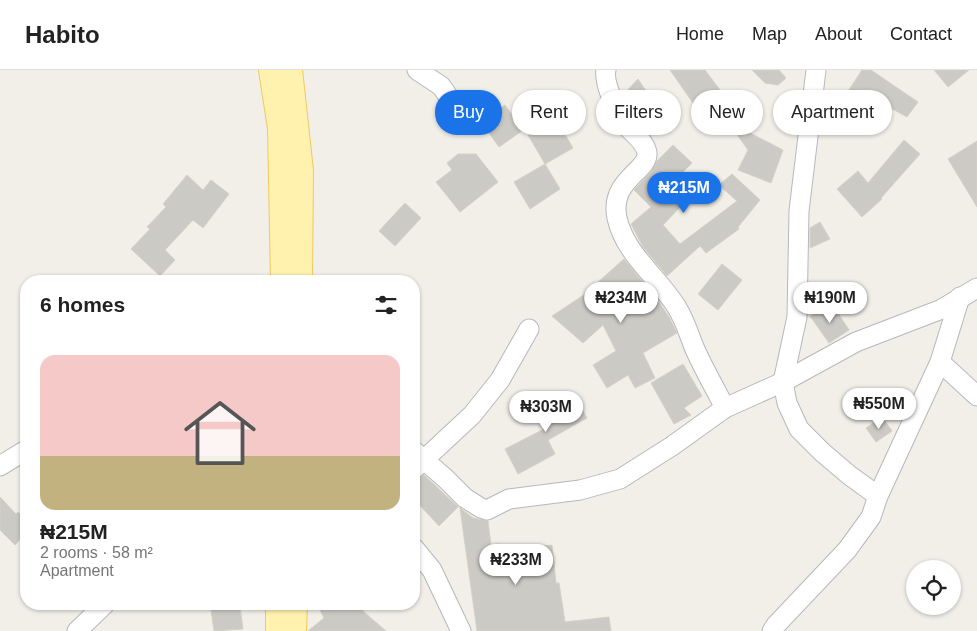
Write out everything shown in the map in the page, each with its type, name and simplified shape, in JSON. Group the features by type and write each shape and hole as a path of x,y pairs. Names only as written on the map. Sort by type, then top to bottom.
{"main road":[{"path":"271,70 280,128 283,275"},
{"path":"290,70 301,171 300,275"},
{"path":"278,610 278,631"},
{"path":"294,631 295,610"}],"street":[{"path":"417,70 441,86 444,90"},
{"path":"606,70 605,75 610,93 624,123 642,143 647,153 646,162 620,189 616,203 617,218 624,240 676,305 725,408"},
{"path":"816,70 799,211 797,317 783,382 787,403 799,429 849,475 878,496"},
{"path":"420,462 465,498 487,510 509,499 580,490 620,479 672,446 725,408 783,382 856,342 942,309 977,288"},
{"path":"772,631 846,550 871,517 878,496 940,362 960,297"},
{"path":"420,458 472,415 500,380 529,329"},
{"path":"940,362 977,396"},
{"path":"0,466 20,454"},
{"path":"420,555 432,570 461,631"},
{"path":"76,631 99,610"}],"building":[{"path":"670,70 705,70 720,90 691,90 691,100"},
{"path":"752,70 779,70 786,78 778,85 765,83"},
{"path":"862,70 871,70 918,102 907,117 892,109 892,90 849,90"},
{"path":"934,70 969,70 948,87"},
{"path":"638,79 645,90 628,90"},
{"path":"505,105 512,115 512,135 516,135 499,147 490,135 502,135 502,107"},
{"path":"528,135 565,135 573,148 545,164"},
{"path":"737,135 754,135 783,150 771,183 738,170 748,150"},
{"path":"904,140 920,154 882,199 862,217 837,189 858,171 868,183"},
{"path":"977,141 977,207 948,159"},
{"path":"673,145 692,163 668,187 683,204 663,225 680,244 737,201 719,185 732,174 760,200 738,227 739,229 706,253 700,246 667,276 643,247 631,224 651,207 634,190 651,172 657,161"},
{"path":"458,154 476,154 498,182 460,212 436,182 452,170 447,163"},
{"path":"545,164 560,189 530,209 514,182"},
{"path":"187,175 203,190 211,180 229,194 203,228 193,220 165,250 175,260 159,275 131,249 150,229 147,227 166,207 163,204"},
{"path":"405,203 421,218 395,246 379,231"},
{"path":"820,222 830,239 810,248 810,228"},
{"path":"624,259 659,302 677,333 643,353 655,378 635,388 628,375 607,388 593,365 616,351 603,325 583,343 552,316 599,285 597,283"},
{"path":"722,264 742,280 718,310 698,294"},
{"path":"834,307 849,330 829,343 810,316"},
{"path":"683,364 702,396 684,408 691,415 674,424 651,383"},
{"path":"572,392 587,418 548,440 555,454 518,474 505,449 546,428 537,412"},
{"path":"882,417 892,431 876,442 866,428"},
{"path":"424,475 458,507 439,526 420,505 420,478"},
{"path":"0,497 16,514 18,512 20,514 20,540 15,545 0,530"},
{"path":"460,508 473,518 488,521 491,545 499,544 500,551 552,545 556,583 559,583 565,622 609,617 611,631 477,631"},
{"path":"211,610 240,610 243,629 214,631"},
{"path":"320,610 362,610 386,631 308,631 324,618"}]}
